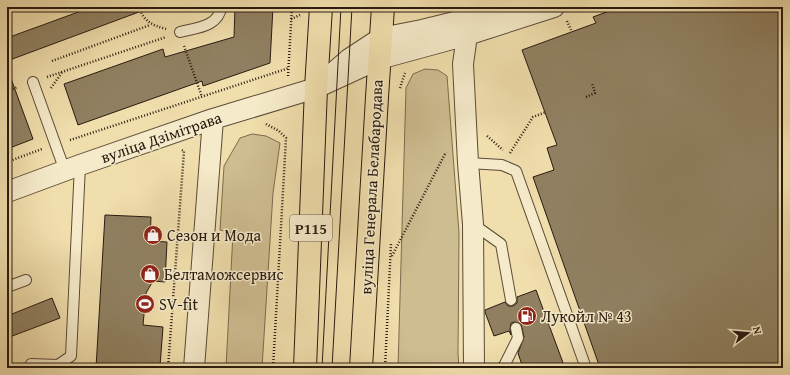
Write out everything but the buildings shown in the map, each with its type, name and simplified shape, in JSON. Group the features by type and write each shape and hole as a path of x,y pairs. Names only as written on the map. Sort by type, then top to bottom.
{"main road":[{"name":"Р115","path":"305,368 316,88 321,7"},
{"name":"вуліца Генерала Белабародава","path":"361,368 383,7"}],"street":[{"name":"вуліца Дзімітрава","path":"316,88 349,59 381,38 463,20 503,7"},
{"name":"вуліца Дзімітрава","path":"7,192 213,119 316,88 379,59 467,36 554,7"},
{"path":"467,36 464,64 468,163 473,224 474,368"},
{"path":"446,41 464,64"},
{"path":"194,368 213,119"}],"lane":[{"path":"180,32 211,24 220,13 220,7"},
{"path":"31,364 58,365 71,356 73,168 55,145 33,82"},
{"path":"468,163 502,165 516,171 586,368"},
{"path":"473,224 501,244 511,300"},
{"path":"7,287 26,280"},
{"path":"501,368 503,368 518,338 516,328"}],"path":[{"path":"139,7 150,25"},
{"path":"288,81 292,7"},
{"path":"52,61 150,25 180,32"},
{"path":"7,91 180,32"},
{"path":"180,32 202,96"},
{"path":"7,162 288,68"},
{"path":"398,94 405,74 410,70"},
{"path":"586,97 596,93 592,83"},
{"path":"502,165 533,117 546,112"},
{"path":"273,368 286,138"},
{"path":"168,368 184,152 181,148"},
{"path":"391,258 447,150"},
{"path":"385,368 392,242"}],"shaded area":[{"path":"425,69 438,70 447,76 459,233 459,368 398,368 406,88 413,74"},
{"path":"252,134 266,136 280,143 273,193 262,368 226,368 233,233 220,230 224,166 240,138"}],"tram line":[{"path":"322,368 341,7"},
{"path":"332,368 352,7"}],"place":[{"name":"Сезон и Мода","path":"153,235"},
{"name":"Белтаможсервис","path":"150,274"},
{"name":"SV-fit","path":"145,304"},
{"name":"Лукойл № 43","path":"527,316"}]}
